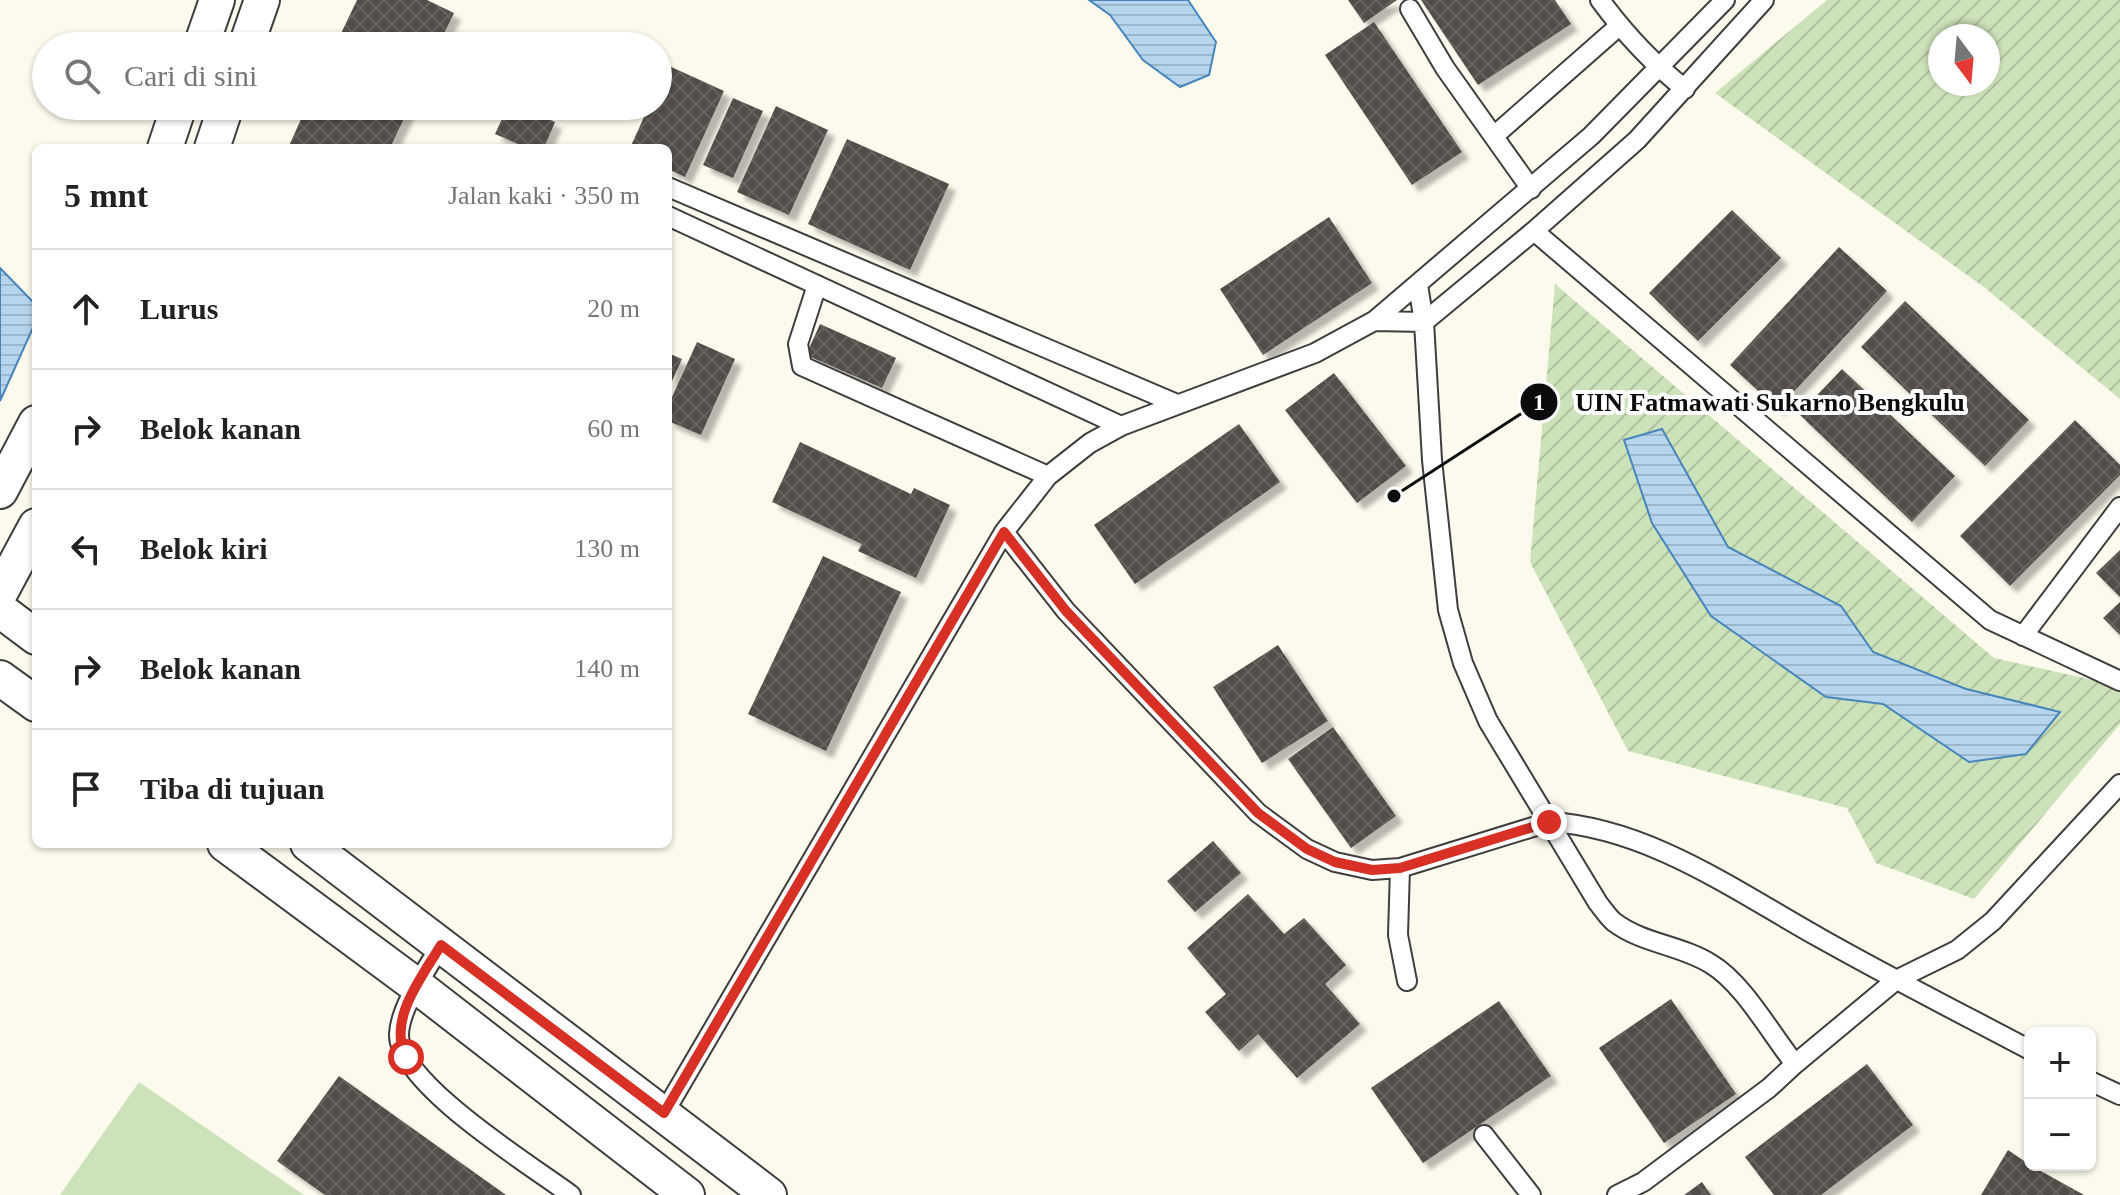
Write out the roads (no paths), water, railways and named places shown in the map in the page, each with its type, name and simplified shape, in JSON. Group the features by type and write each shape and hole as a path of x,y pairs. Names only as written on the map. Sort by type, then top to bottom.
{"street":[{"path":"213,32 217,0"},
{"path":"251,32 262,0"},
{"path":"166,144 174,120"},
{"path":"213,144 221,120"},
{"path":"0,491 32,431"},
{"path":"0,593 32,533"},
{"path":"0,610 32,634"},
{"path":"0,678 32,701"},
{"path":"230,848 417,986 687,1195"},
{"path":"313,848 769,1195"}],"lane":[{"path":"1600,0 1619,26 1658,67 1685,89"},
{"path":"664,1113 1004,532 1048,476 1090,443 1121,426 1315,353 1374,321 1591,136 1725,0"},
{"path":"1374,321 1424,322 1637,140 1764,0"},
{"path":"1410,9 1445,68 1531,189"},
{"path":"1494,136 1619,26"},
{"path":"672,189 1177,404"},
{"path":"672,218 1121,426"},
{"path":"1534,231 1990,620 2120,681"},
{"path":"817,285 798,344 802,366 1048,476"},
{"path":"1418,285 1424,322 1428,414 1448,610 1463,663 1488,721 1598,903 1614,922 1655,942 1687,950 1715,966 1741,993 1795,1064"},
{"path":"2023,636 2120,507"},
{"path":"1004,532 1066,611 1258,813 1307,849 1335,862 1372,870 1400,868 1549,822 1594,827 1623,835 1668,853 1896,980 2024,1047"},
{"path":"1617,1195 1643,1182 1769,1088 1896,980 1957,950 1993,921 2120,784"},
{"path":"1400,868 1398,935 1407,981"},
{"path":"441,945 401,1022 400,1046 421,1081 449,1106 571,1195"},
{"path":"2096,1084 2120,1095"},
{"path":"1484,1135 1531,1195"}],"water":[{"path":"1089,0 1188,0 1216,42 1209,75 1180,87 1143,60 1110,15"},
{"path":"0,268 32,301 32,330 0,401"},
{"path":"1662,429 1728,547 1841,606 1873,652 1966,689 2060,712 2026,754 1969,762 1883,704 1826,697 1711,616 1652,523 1624,440"}],"place":[{"name":"UIN Fatmawati Sukarno Bengkulu","path":"1394,496"}]}
